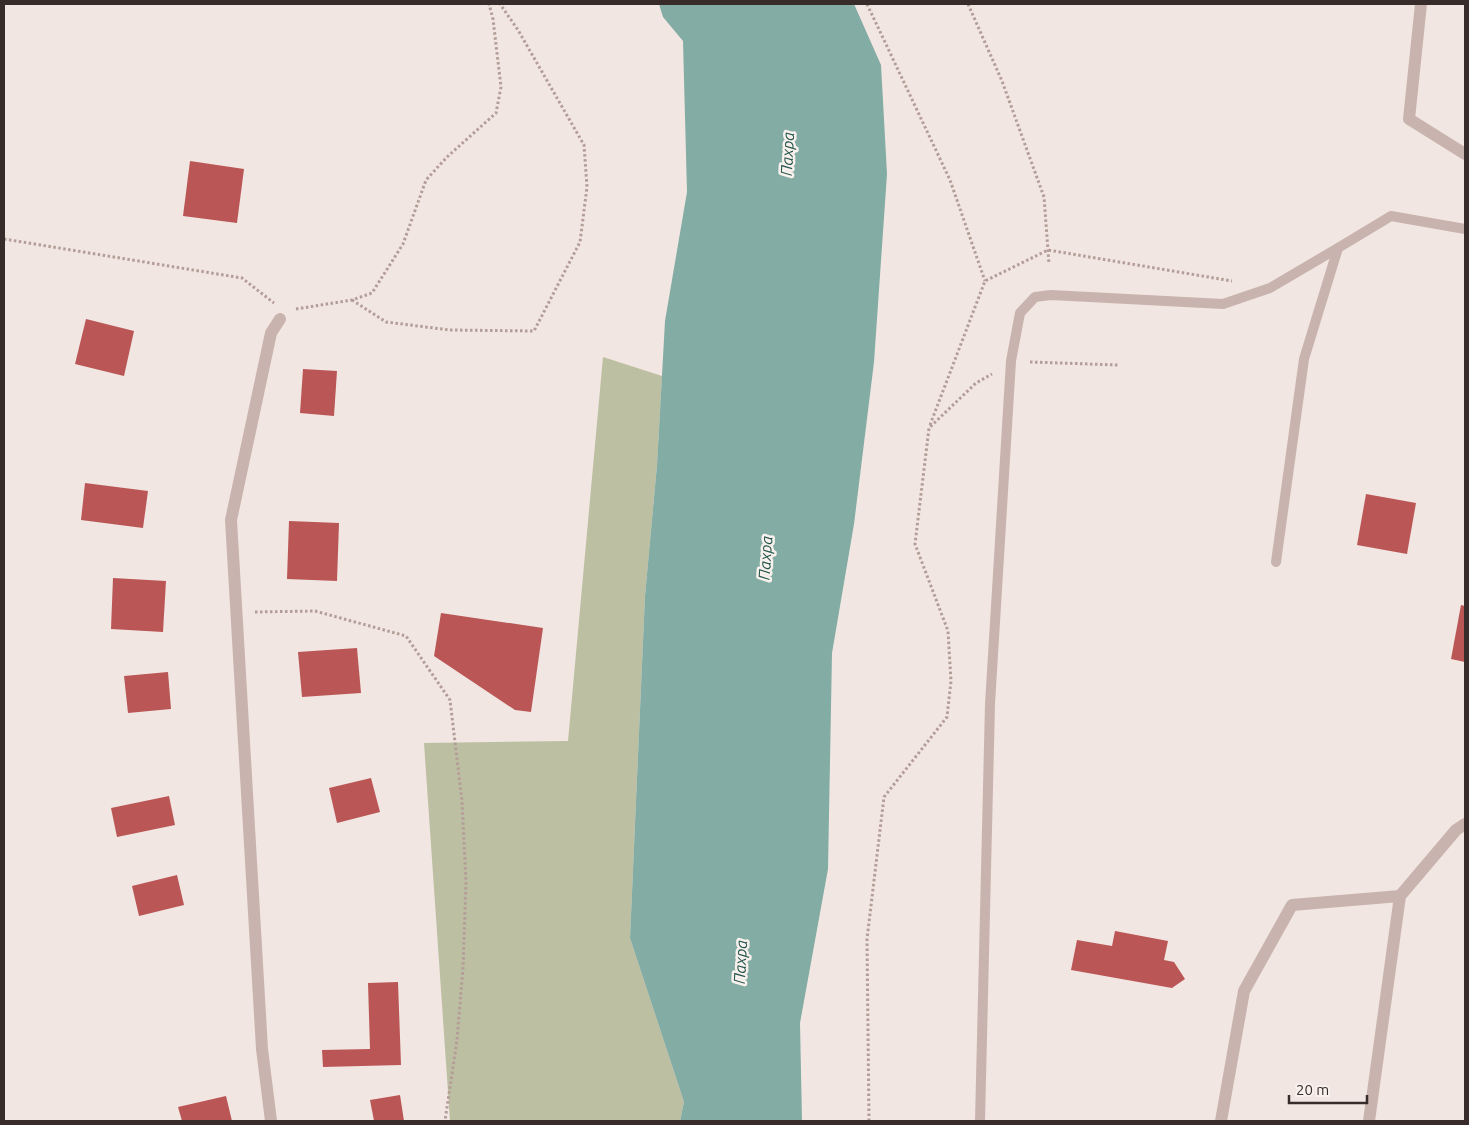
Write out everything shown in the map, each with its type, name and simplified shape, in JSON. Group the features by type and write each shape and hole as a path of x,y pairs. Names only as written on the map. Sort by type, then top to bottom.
{"street":[{"path":"1421,4 1408,119 1465,154"},
{"path":"271,1121 262,1049 231,520 271,333 280,319"},
{"path":"1369,1121 1400,896 1456,830 1465,824"},
{"path":"1221,1121 1244,991 1292,906 1400,896"}],"lane":[{"path":"980,1121 990,704 1011,361 1020,312 1035,297 1051,295 1223,304 1270,288 1391,216 1465,228"},
{"path":"1276,562 1304,359 1338,248"}],"path":[{"path":"4,239 242,278 273,301 280,319 294,309 352,300 372,293 404,244 426,180 447,157 496,113 501,86 493,19 489,4"},
{"path":"352,300 386,322 450,330 534,331 580,242 587,187 584,145 518,30 500,4"},
{"path":"867,4 950,180 985,281"},
{"path":"968,4 1002,81 1044,197 1049,264"},
{"path":"869,1121 867,939 884,797 947,717 951,681 948,631 915,544 929,428 976,384 1011,361 1118,365"},
{"path":"237,612 315,611 406,636 450,700 462,801 466,882 456,1040 445,1121"}],"green space":[{"path":"603,357 662,376 657,465 645,596 630,938 684,1102 680,1121 450,1121 424,743 568,741"}],"water":[{"name":"Пахра","path":"659,4 854,4 881,65 887,174 874,362 854,524 832,653 828,869 800,1023 802,1121 680,1121 684,1102 630,938 645,596 657,465 665,321 687,192 683,41 663,17"}],"building":[{"path":"190,161 244,169 237,223 183,216"},
{"path":"86,319 134,331 124,376 75,364"},
{"path":"303,369 337,371 334,416 300,413"},
{"path":"85,483 148,491 143,528 81,520"},
{"path":"1366,494 1416,503 1407,554 1357,545"},
{"path":"289,521 339,523 337,581 287,579"},
{"path":"113,578 166,581 163,632 111,629"},
{"path":"1461,605 1465,606 1465,662 1451,659"},
{"path":"441,613 543,628 531,712 515,710 434,656"},
{"path":"357,648 361,693 302,697 298,652"},
{"path":"168,672 171,709 128,713 124,676"},
{"path":"371,778 380,812 337,823 329,788"},
{"path":"169,796 175,825 117,837 111,808"},
{"path":"177,875 184,905 139,916 132,886"},
{"path":"1115,931 1168,941 1164,960 1174,962 1185,979 1172,988 1071,970 1077,940 1112,946"},
{"path":"398,982 401,1065 323,1067 322,1050 370,1049 368,983"},
{"path":"400,1095 404,1121 374,1121 370,1100"},
{"path":"226,1096 232,1121 182,1121 178,1107"}]}
